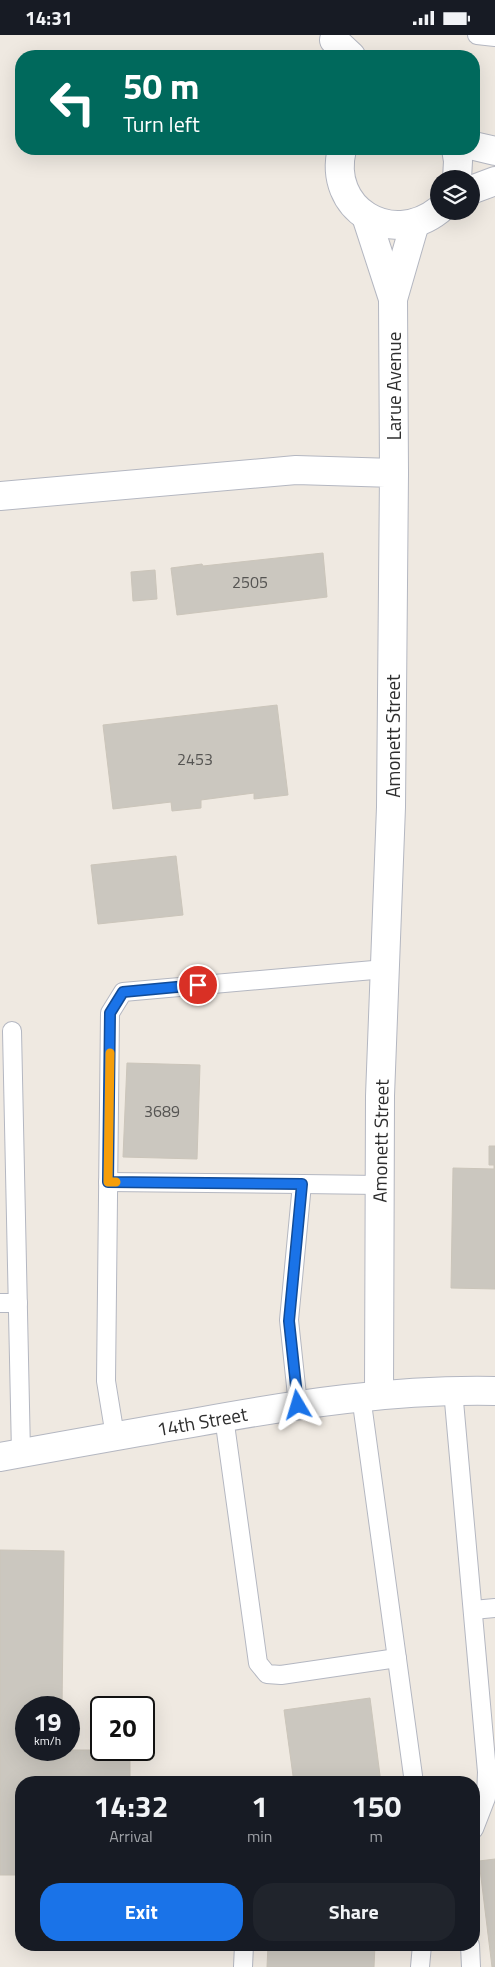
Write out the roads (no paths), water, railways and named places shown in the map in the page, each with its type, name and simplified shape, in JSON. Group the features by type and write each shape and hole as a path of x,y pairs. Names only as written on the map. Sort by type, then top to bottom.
{"street":[{"path":"480,147 495,151"},
{"path":"340,155 339,171 345,192 350,201 366,216 385,224 405,225 425,220 430,216"},
{"path":"457,155 458,170"},
{"path":"480,187 495,181"},
{"name":"Larue Avenue","path":"366,216 393,299"},
{"name":"Larue Avenue","path":"394,473 393,299 415,223"},
{"path":"0,495 296,470 394,473"},
{"name":"Amonett Street","path":"370,1395 391,807 394,473"},
{"name":"14th Street","path":"10,1455 224,1417 370,1395 495,1391"}],"lane":[{"path":"477,35 495,37"},
{"path":"115,1436 106,1381 110,1013 123,992 385,969"},
{"path":"10,1455 9,1303 12,1031"},
{"path":"108,1182 379,1185"},
{"path":"298,1405 289,1321 302,1184"},
{"path":"453,1391 487,1772 486,1798 480,1816"},
{"path":"370,1395 398,1659 413,1776"},
{"path":"224,1417 258,1663 267,1674 280,1675 398,1659"},
{"path":"473,1610 495,1607"},
{"path":"244,1951 244,1967"},
{"path":"420,1967 421,1951"},
{"path":"471,1951 472,1967"}]}
